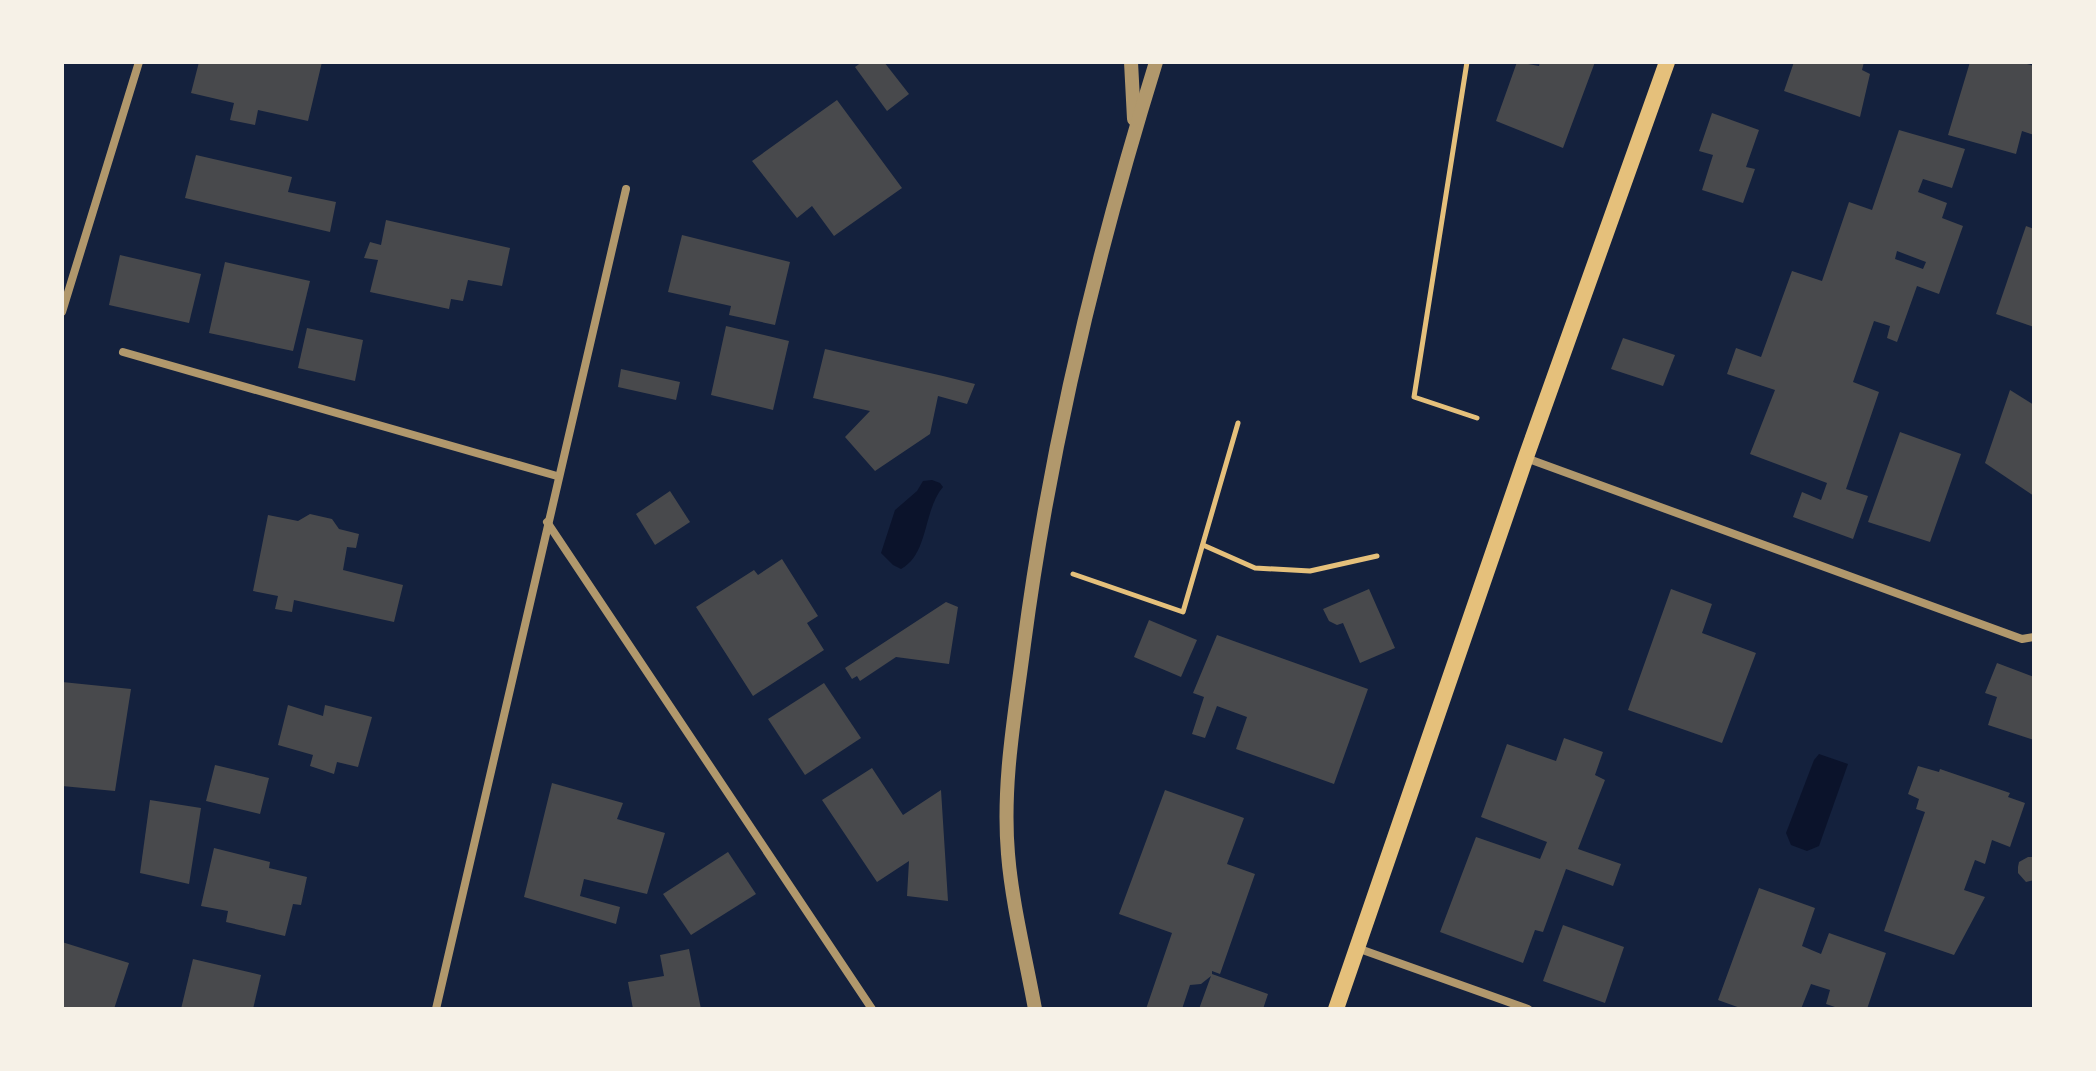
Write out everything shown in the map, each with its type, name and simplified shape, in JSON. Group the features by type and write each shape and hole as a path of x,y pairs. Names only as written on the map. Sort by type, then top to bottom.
{"main road":[{"path":"1336,1009 1526,457 1667,62"}],"street":[{"path":"62,312 139,62"},
{"path":"1131,62 1135,132"},
{"path":"1035,1009 1008,855 1007,771 1035,561 1061,416 1115,200 1156,62"},
{"path":"436,1009 557,476 626,189"},
{"path":"123,352 557,476"},
{"path":"1526,457 2022,639 2034,637"},
{"path":"547,522 872,1009"},
{"path":"1356,947 1528,1009"}],"path":[{"path":"1467,62 1414,397 1477,418"},
{"path":"1035,561 1183,612 1238,423"},
{"path":"1203,545 1255,568 1310,571 1377,556"}],"water":[{"path":"932,480 943,487 932,507 917,553 901,569 881,553 895,510 917,491 923,481"},
{"path":"1819,754 1848,764 1819,846 1807,851 1791,845 1786,833"}],"building":[{"path":"199,62 322,62 308,121 258,110 255,125 230,120 234,103 191,93"},
{"path":"862,62 884,62 909,94 887,111 855,67"},
{"path":"1517,62 1539,66 1540,62 1595,62 1563,148 1496,121"},
{"path":"1794,62 1864,62 1862,70 1870,74 1860,117 1784,91"},
{"path":"1970,62 2020,62 2034,66 2034,135 2022,131 2016,154 1948,135"},
{"path":"837,100 902,188 834,236 812,206 797,218 752,161"},
{"path":"1712,113 1759,130 1746,167 1755,169 1743,203 1702,190 1713,155 1699,151"},
{"path":"1899,130 1965,149 1952,188 1923,179 1918,192 1947,203 1942,218 1963,226 1939,294 1917,286 1897,342 1887,338 1890,326 1874,321 1853,382 1879,392 1846,489 1868,496 1853,539 1793,517 1802,492 1821,500 1827,483 1750,454 1775,390 1727,374 1736,348 1761,357 1792,271 1822,281 1849,202 1872,210","holes":["1897,251 1926,262 1923,269 1895,259"]},
{"path":"196,155 292,177 288,192 336,202 330,232 185,198"},
{"path":"386,220 510,248 502,286 468,280 463,301 451,299 449,309 370,292 378,260 364,258 370,242 381,245"},
{"path":"2026,226 2034,229 2034,327 1996,314"},
{"path":"682,235 790,262 775,325 729,315 731,306 668,292"},
{"path":"120,255 201,274 189,323 109,305"},
{"path":"225,262 310,281 293,351 209,333"},
{"path":"726,326 789,341 773,410 711,395"},
{"path":"307,328 363,340 355,381 298,368"},
{"path":"1623,338 1675,355 1663,386 1611,369"},
{"path":"825,349 975,384 967,404 938,396 930,434 875,471 845,437 870,411 813,398"},
{"path":"621,369 680,382 676,400 618,387"},
{"path":"2010,390 2034,405 2034,496 1985,463"},
{"path":"1900,432 1961,454 1930,542 1868,522"},
{"path":"670,491 690,522 655,545 636,514"},
{"path":"310,514 332,519 339,529 359,534 356,548 347,547 343,570 403,585 394,622 294,600 292,612 275,609 278,596 253,591 268,515 298,521"},
{"path":"782,559 818,616 807,623 824,650 753,696 696,607 754,570 758,575"},
{"path":"1369,589 1395,648 1360,663 1343,623 1337,625 1329,621 1323,609"},
{"path":"1671,589 1712,604 1702,633 1756,653 1722,743 1628,710"},
{"path":"946,602 958,607 949,664 896,657 860,681 857,676 852,679 845,668"},
{"path":"1149,620 1197,640 1181,677 1134,657"},
{"path":"1217,635 1368,689 1334,784 1236,749 1247,717 1217,706 1205,738 1192,734 1204,697 1193,693"},
{"path":"1997,663 2034,677 2034,740 1988,725 1997,697 1985,693"},
{"path":"62,682 131,689 115,791 62,786"},
{"path":"824,683 861,738 805,775 768,719"},
{"path":"288,705 323,716 325,705 372,717 358,767 337,762 334,774 310,766 313,755 278,745"},
{"path":"1564,738 1603,752 1595,775 1605,780 1578,849 1621,864 1613,886 1566,869 1543,932 1535,930 1523,963 1440,932 1476,837 1540,859 1547,842 1481,817 1507,744 1556,761"},
{"path":"215,765 269,778 260,814 206,801"},
{"path":"1918,766 1939,772 1940,769 2010,793 2008,797 2025,803 2010,847 1992,840 1985,864 1975,860 1964,890 1985,897 1954,955 1884,931 1925,812 1916,809 1919,799 1908,794"},
{"path":"872,768 903,815 941,790 948,901 907,896 909,861 877,882 822,800"},
{"path":"552,783 623,803 617,819 665,833 647,894 584,879 580,896 620,907 616,924 524,897"},
{"path":"1165,790 1244,818 1227,864 1255,874 1220,974 1212,971 1212,974 1268,994 1263,1009 1199,1009 1211,976 1201,984 1190,985 1182,1009 1146,1009 1172,933 1119,914"},
{"path":"150,800 201,808 189,884 140,873"},
{"path":"214,848 270,862 269,868 307,877 301,905 293,904 285,936 226,922 228,911 201,906"},
{"path":"728,852 756,894 691,935 663,894"},
{"path":"2034,857 2034,880 2026,882 2018,873 2018,867 2019,862"},
{"path":"1759,888 1815,908 1802,946 1821,954 1829,933 1886,953 1867,1009 1841,1009 1826,1004 1830,990 1811,984 1801,1009 1743,1009 1718,1000"},
{"path":"1563,925 1624,947 1605,1003 1543,981"},
{"path":"62,942 129,963 114,1009 62,1009"},
{"path":"689,949 701,1009 633,1009 628,982 664,976 660,955"},
{"path":"193,959 261,975 253,1009 181,1009"}]}
